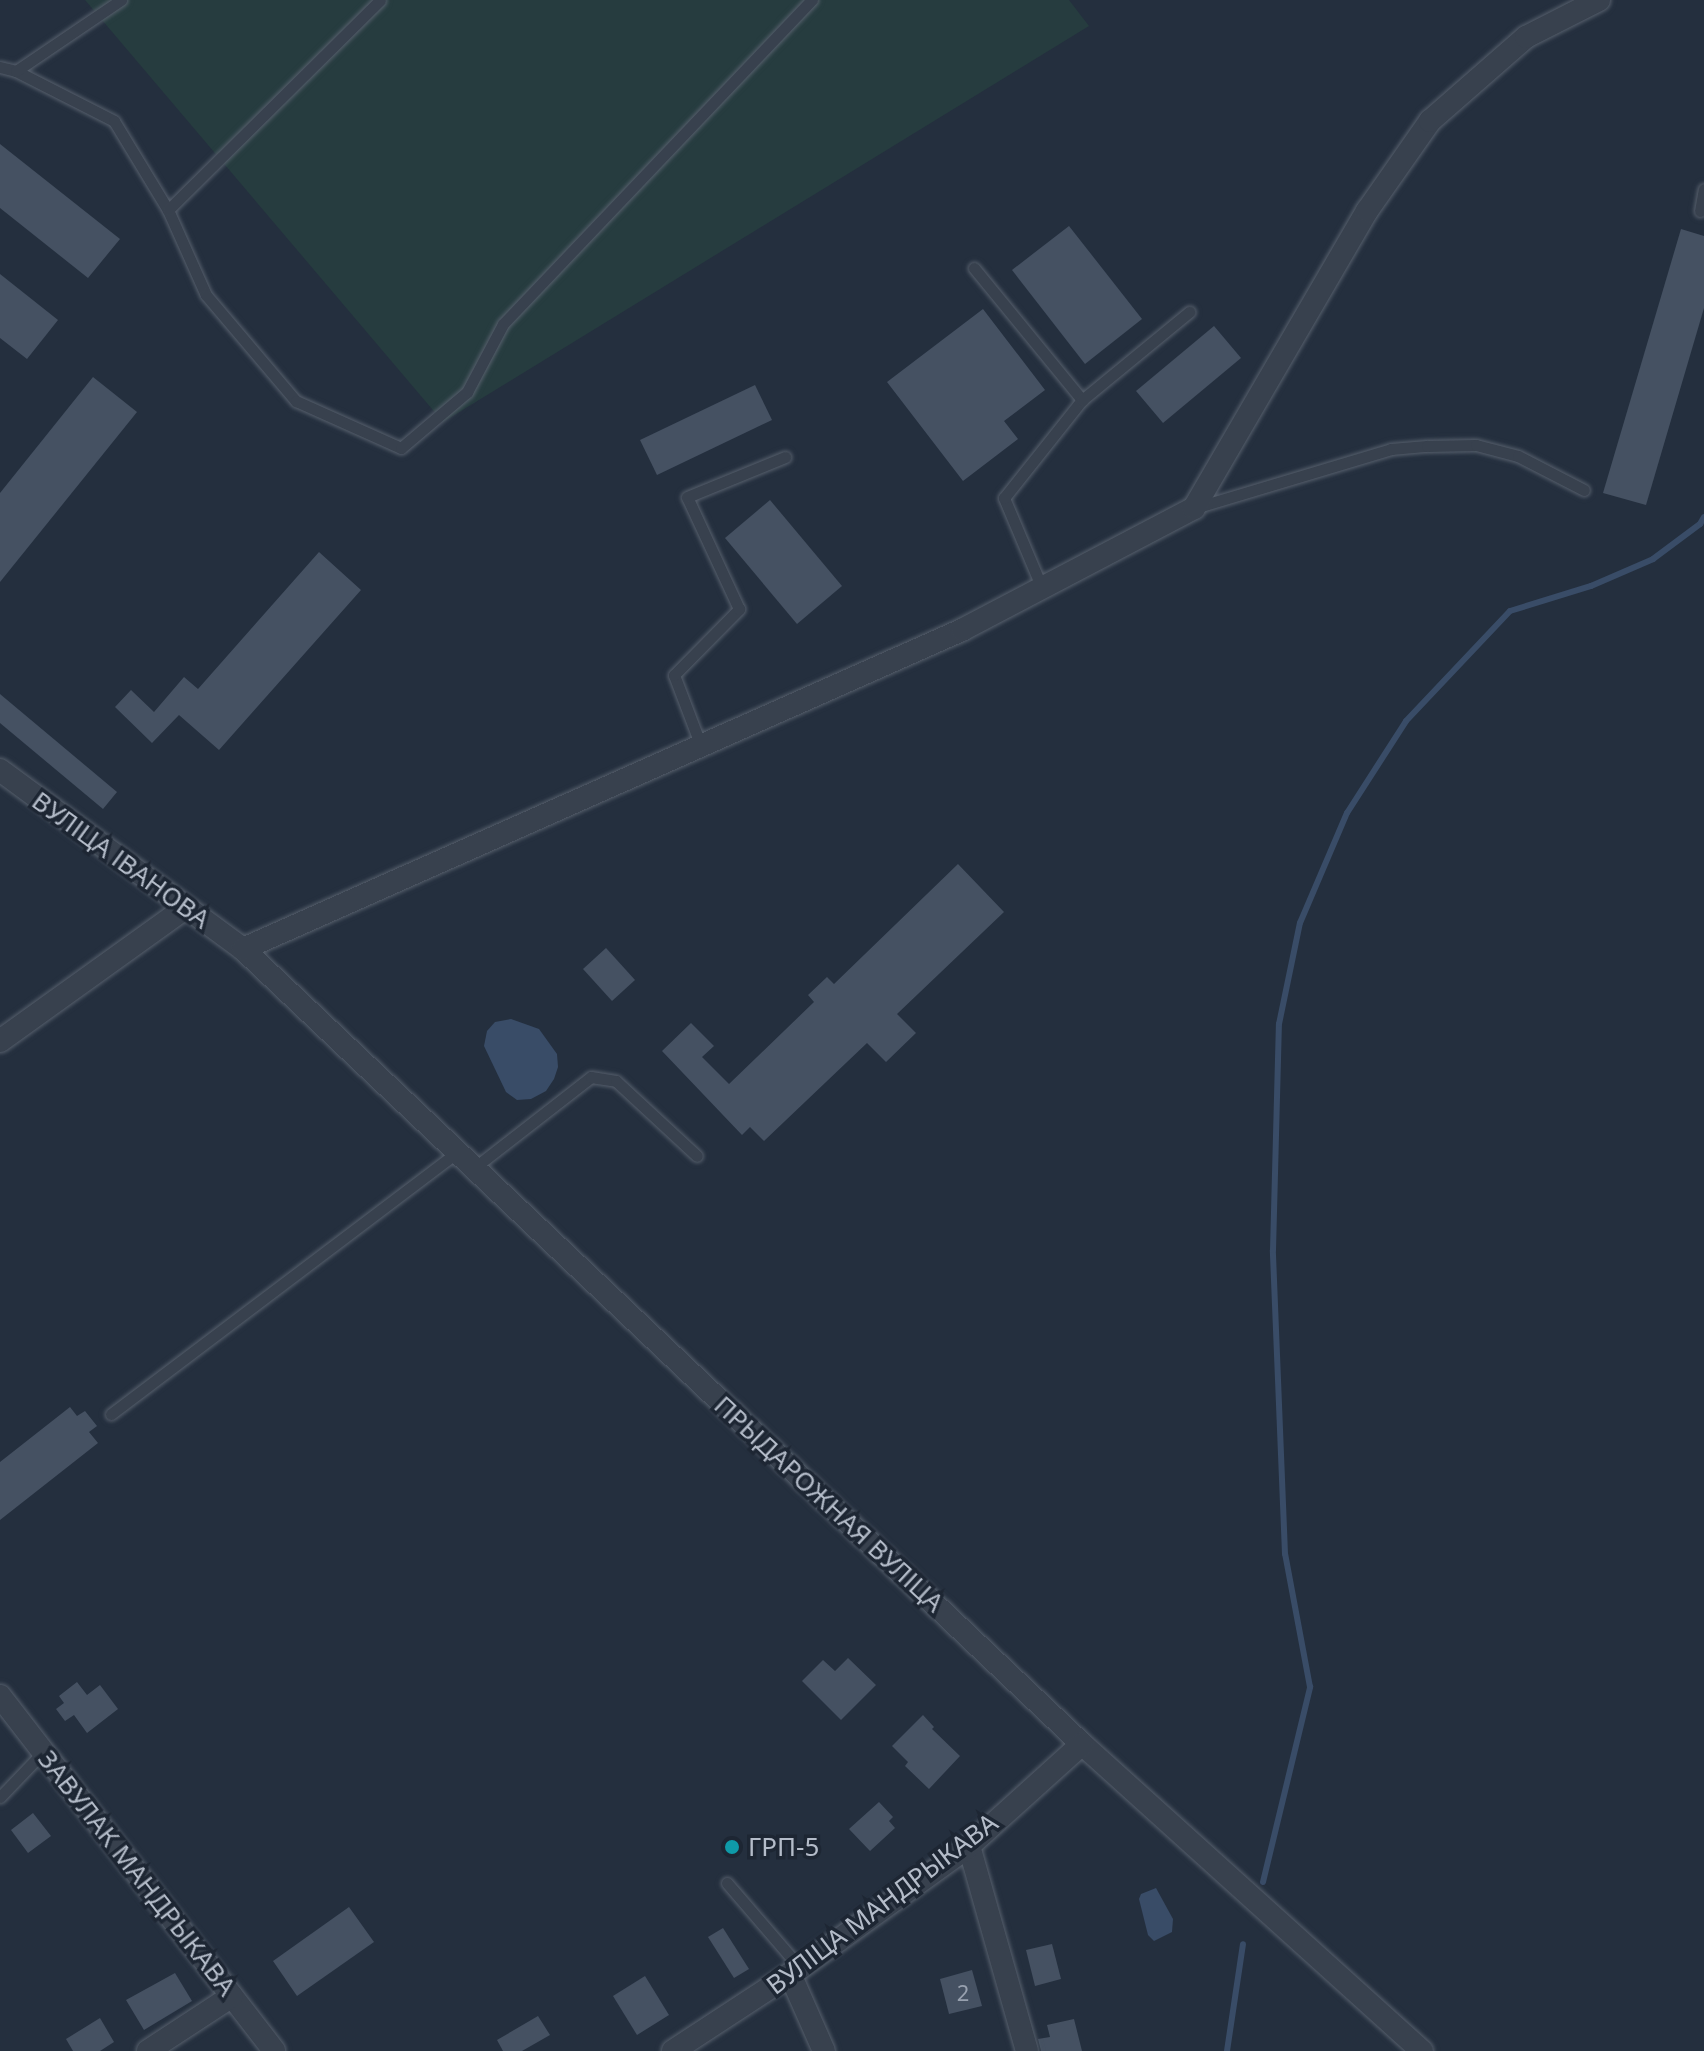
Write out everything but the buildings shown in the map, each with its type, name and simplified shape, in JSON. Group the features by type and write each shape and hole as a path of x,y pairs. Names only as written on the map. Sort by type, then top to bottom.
{"street":[{"path":"243,949 962,630 1194,508 1367,211 1430,121 1526,37 1599,0"},
{"name":"ВУЛІЦА ІВАНОВА","path":"0,770 243,949"},
{"path":"0,1041 185,908"},
{"name":"ПРЫДАРОЖНАЯ ВУЛІЦА","path":"243,949 1082,1744 1422,2051"},
{"name":"ЗАВУЛАК МАНДРЫКАВА","path":"0,1696 274,2051"},
{"name":"ВУЛІЦА МАНДРЫКАВА","path":"673,2051 795,1971 969,1846 1082,1744"},
{"path":"969,1846 1027,2051"},
{"path":"795,1971 824,2051"},
{"path":"148,2051 232,1996"}],"lane":[{"path":"16,71 121,0"},
{"path":"168,210 380,0"},
{"path":"0,67 16,71 114,121 168,210 206,295 296,401 401,448 467,392 503,324 812,0"},
{"path":"1700,211 1704,189"},
{"path":"974,268 1082,400"},
{"path":"1042,588 1004,498 1082,400 1189,312"},
{"path":"1194,508 1391,449 1427,446 1476,445 1518,456 1584,490"},
{"path":"701,746 674,675 739,609 687,497 785,457"},
{"path":"474,1168 591,1077 616,1081 697,1156"},
{"path":"111,1414 457,1152"},
{"path":"0,1797 43,1752"},
{"path":"727,1883 795,1971"}],"green space":[{"path":"85,0 1069,0 1089,26 443,422"}],"water":[{"path":"511,1019 539,1029 557,1054 558,1067 554,1079 546,1091 531,1099 517,1100 506,1092 484,1046 487,1031 495,1022"},
{"path":"1156,1888 1173,1919 1172,1932 1154,1941 1148,1935 1139,1899 1141,1894"}],"waterway":[{"path":"1263,1882 1310,1687 1285,1554 1273,1250 1279,1024 1300,923 1347,813 1406,721 1510,611 1591,586 1653,559 1700,524 1704,517"},
{"path":"1227,2051 1243,1944"}],"place":[{"name":"ГРП-5","path":"732,1847"}]}
